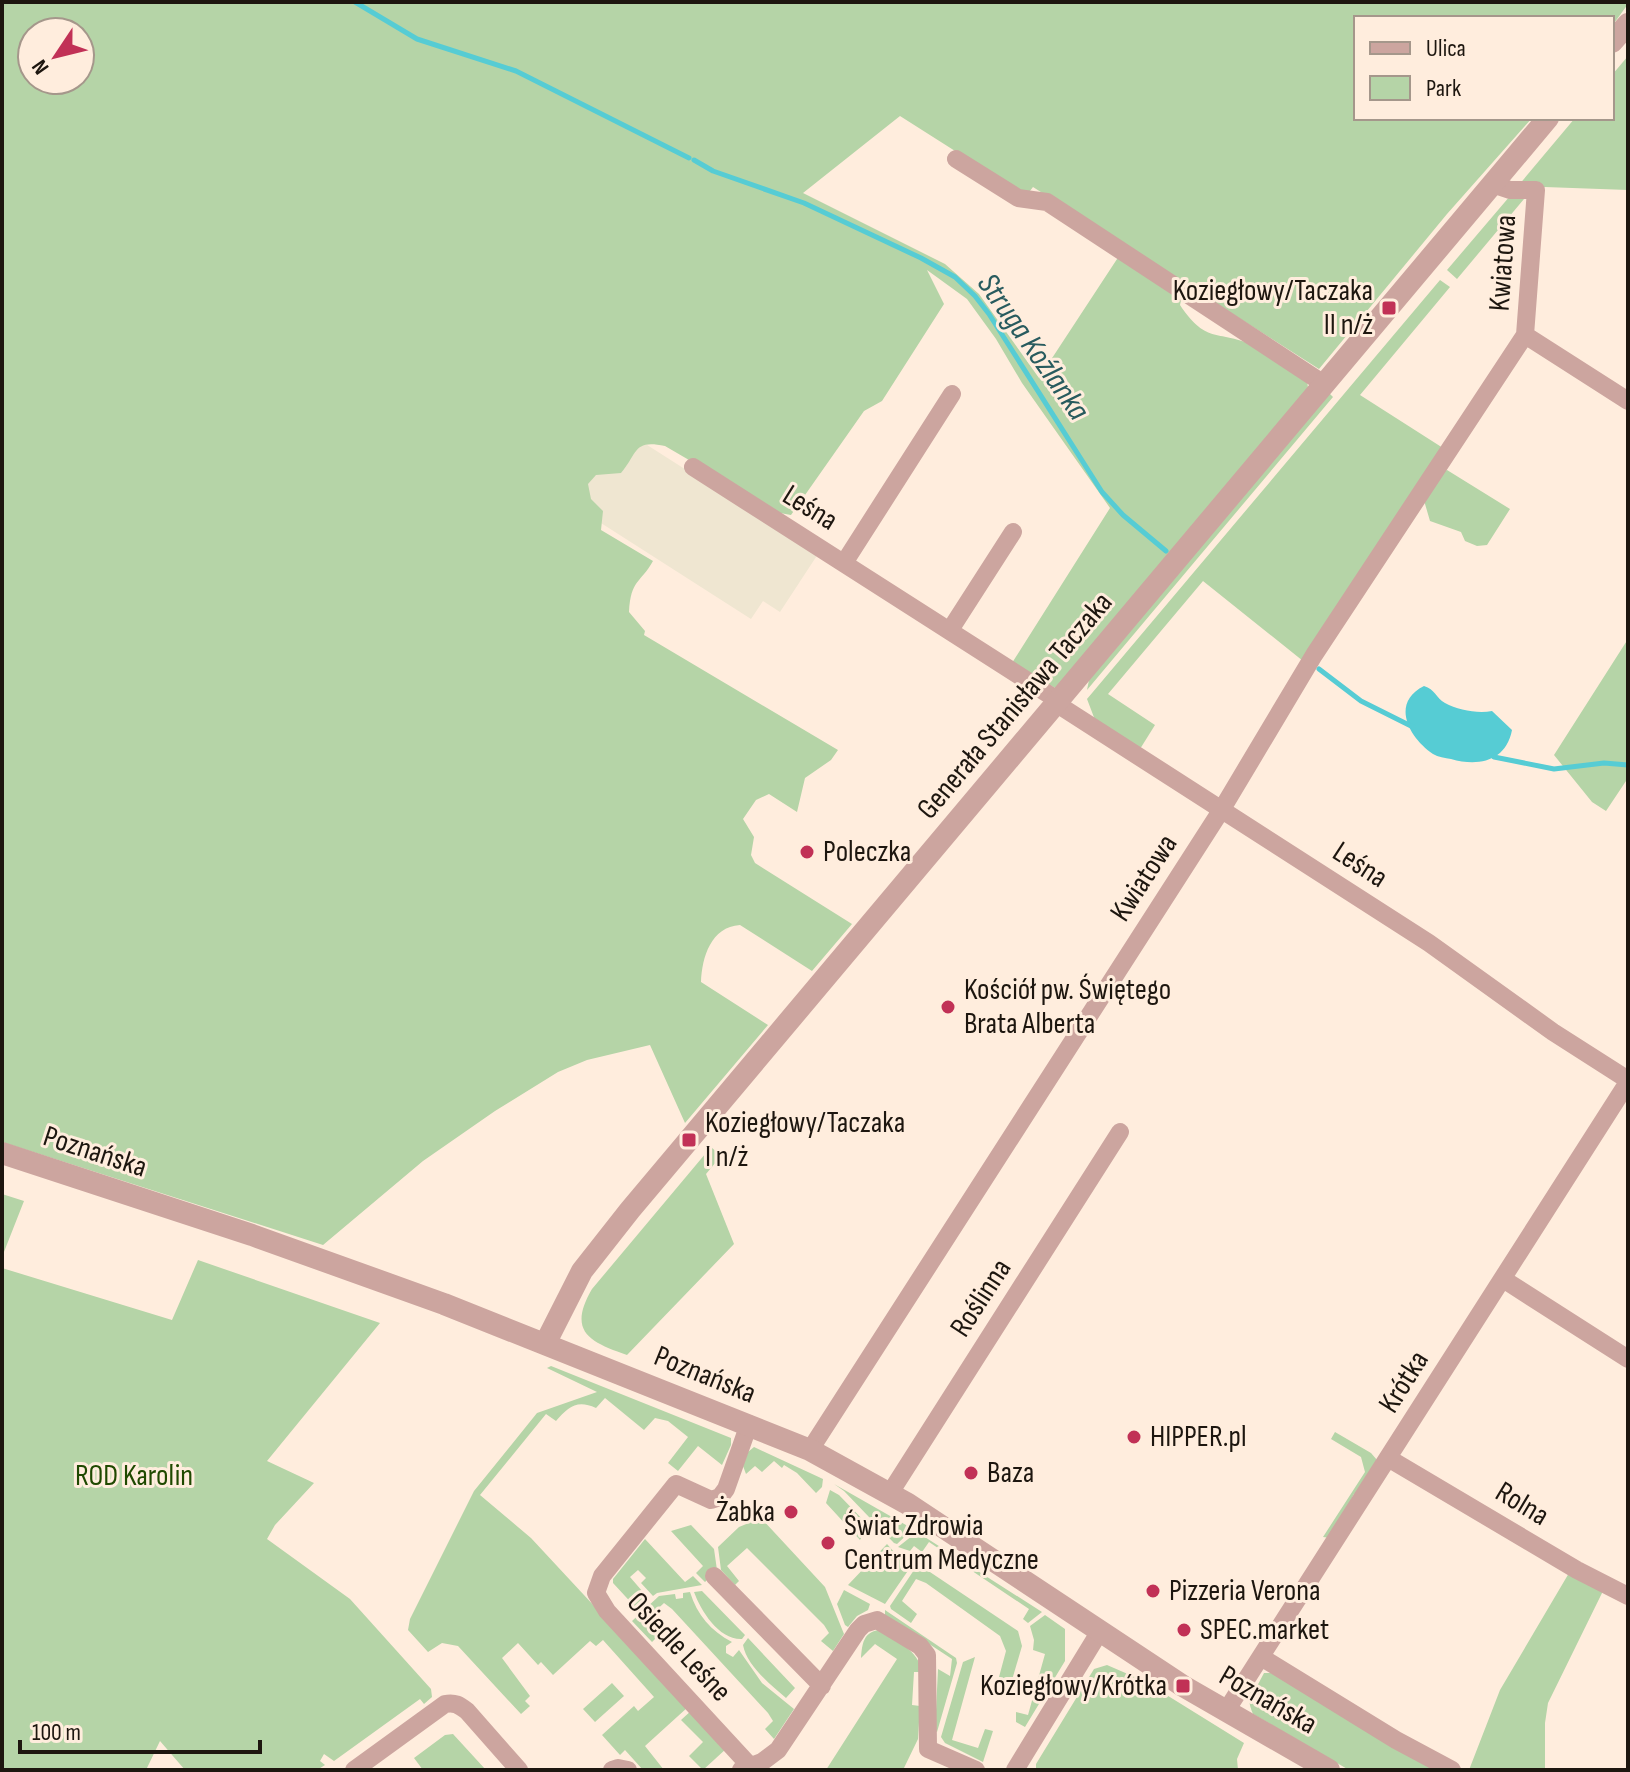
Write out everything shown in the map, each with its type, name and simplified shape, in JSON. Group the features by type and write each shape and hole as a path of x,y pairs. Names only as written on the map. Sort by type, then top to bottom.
{"street":[{"name":"Generała Stanisława Taczaka","path":"545,1344 590,1259 1546,120"},
{"path":"956,159 1018,198 1047,202 1324,384"},
{"name":"Kwiatowa","path":"810,1450 1222,809 1314,655 1525,335 1536,190 1510,190 1492,184"},
{"name":"Kwiatowa","path":"1525,335 1628,401"},
{"path":"844,563 952,394"},
{"name":"Leśna","path":"693,467 950,630 1429,943 1553,1032 1628,1081"},
{"path":"950,630 1013,532"},
{"name":"Krótka","path":"1226,1711 1628,1081"},
{"name":"Roślinna","path":"890,1493 1120,1132"},
{"name":"Poznańska","path":"2,1153 252,1235 444,1304 810,1450 890,1493 1226,1711 1329,1770"},
{"path":"1503,1279 1628,1359"},
{"name":"Osiedle Leśne","path":"749,1424 726,1489 720,1497 711,1500 676,1484 602,1576 596,1593 607,1611 746,1768 762,1762 778,1750 858,1630 870,1621 884,1622 920,1646 927,1655 923,1753 976,1770"},
{"name":"Rolna","path":"1388,1458 1577,1570 1628,1596"},
{"path":"714,1576 822,1686"},
{"path":"1015,1770 1100,1631"},
{"path":"1261,1657 1396,1740 1452,1770"},
{"path":"354,1770 445,1704 451,1703 467,1711 519,1770"},
{"path":"612,1770 628,1770"}],"shaded area":[{"path":"528,369 818,554 780,612 763,601 751,619 415,404"}],"green space":[{"path":"2,2 1628,2 1614,23 1614,16 1354,16 1354,120 1530,120 1447,214 1319,369 1033,187 1026,196 900,116 803,193 945,264 979,294 1039,378 1119,256 1182,296 1180,305 1206,332 1242,341 1261,350 1307,380 1308,388 1057,689 1012,663 1110,508 967,299 927,270 944,304 882,401 864,411 791,515 780,513 665,446 641,446 621,473 596,475 588,484 591,499 603,511 601,530 653,561 634,587 630,601 629,612 645,631 644,635 838,750 831,760 805,778 797,812 769,794 756,800 743,819 754,837 751,855 755,863 852,924 812,971 740,925 730,927 715,937 703,963 701,982 768,1025 685,1123 650,1045 587,1060 558,1072 423,1161 323,1245 2,1142"},
{"path":"1628,56 1628,190 1518,186 1573,120 1614,120 1614,73"},
{"path":"1510,196 1524,199 1457,279 1447,270"},
{"path":"1440,280 1450,287 1360,395 1443,448 1303,661 1203,581 1108,694 1155,725 1140,749 1095,720 1087,699"},
{"path":"1329,393 1333,397 1087,690 1089,680"},
{"path":"1447,470 1510,509 1487,545 1477,546 1465,541 1461,532 1430,521 1423,497 1438,474"},
{"path":"1628,639 1628,778 1606,811 1592,802 1554,755"},
{"path":"711,1147 721,1156 706,1174 734,1244 627,1355 593,1340 582,1325 585,1304 592,1289"},
{"path":"2,1194 24,1201 2,1257"},
{"name":"ROD Karolin","path":"198,1260 380,1323 267,1461 314,1483 275,1525 267,1539 350,1599 431,1689 432,1697 424,1704 420,1699 334,1761 324,1754 320,1761 325,1765 317,1770 185,1770 160,1741 146,1770 2,1770 2,1268 172,1320"},
{"path":"551,1366 731,1438 722,1465 698,1446 678,1471 668,1463 688,1437 668,1421 655,1418 644,1430 605,1398 596,1408 578,1404 556,1421 546,1414 480,1495 531,1538 688,1707 645,1746 664,1770 643,1770 625,1750 620,1755 602,1735 634,1706 638,1711 654,1697 603,1640 596,1646 590,1641 553,1675 541,1662 538,1665 518,1643 502,1658 530,1696 525,1701 530,1706 521,1714 458,1646 442,1643 428,1652 408,1630 410,1619 474,1491 537,1413 597,1392 547,1368"},
{"path":"1335,1432 1371,1453 1377,1460 1361,1492 1354,1494 1331,1538 1323,1537 1365,1472 1361,1457 1331,1439"},
{"path":"754,1447 823,1479 822,1487 816,1493 797,1473 784,1465 782,1468 774,1461 762,1472 755,1466 746,1474 743,1466 748,1452"},
{"path":"834,1484 913,1529 897,1544 894,1543"},
{"path":"830,1490 839,1495 868,1525 860,1540 826,1503"},
{"path":"761,1518 825,1587 844,1634 833,1651 821,1641 829,1633 824,1625 747,1548 727,1566 739,1581 735,1585 721,1570 718,1547 739,1527"},
{"path":"691,1525 714,1549 717,1570 705,1582 696,1573 703,1566 671,1531"},
{"path":"917,1532 1042,1612 1028,1623 1023,1619 1029,1609 929,1542 922,1552 914,1546 910,1551 898,1547"},
{"path":"645,1539 685,1582 693,1576 702,1585 653,1596 641,1583 646,1578 638,1570 630,1577 649,1599 637,1609 613,1583 613,1579"},
{"path":"887,1544 894,1552 914,1562 885,1604 848,1585"},
{"path":"918,1564 1018,1631 1022,1646 1012,1680 999,1677 1006,1651 1000,1636 926,1583 916,1579 902,1601 917,1614 911,1623 891,1609 890,1606"},
{"path":"1569,1573 1603,1591 1548,1703 1545,1770 1469,1770 1500,1690"},
{"path":"844,1590 870,1604 868,1610 857,1616 848,1627 837,1604"},
{"path":"702,1591 745,1635 742,1639 726,1635 712,1623 694,1592"},
{"path":"690,1592 706,1622 732,1642 726,1646 726,1653 733,1657 739,1650 762,1683 794,1709 774,1739 765,1729 773,1721 768,1713 672,1609 664,1603 645,1621 657,1637 652,1642 632,1621 659,1596 675,1594 676,1599"},
{"path":"885,1610 956,1658 937,1732 938,1669 950,1676 952,1659 885,1615"},
{"path":"1045,1615 1065,1629 1065,1661 1025,1727 1016,1722 1016,1712 1028,1715 1045,1654 1033,1650 1030,1626"},
{"path":"879,1630 906,1647 920,1664 922,1672 914,1672 912,1705 920,1706 918,1739 903,1770 826,1770 897,1659 875,1644 861,1658 867,1636"},
{"path":"748,1638 795,1688 786,1698 749,1660 743,1645"},
{"path":"975,1657 952,1740 978,1748 985,1729 993,1731 983,1762 945,1743 941,1737 963,1662"},
{"path":"1107,1665 1144,1681 1244,1743 1237,1759 1238,1770 1036,1770 1036,1764 1094,1669"},
{"path":"1264,1673 1271,1673 1440,1770 1349,1770 1253,1714 1250,1692 1251,1689 1255,1690"},
{"path":"612,1683 624,1696 595,1722 583,1709"},
{"path":"692,1710 727,1748 703,1770 689,1756 703,1742 681,1720"},
{"path":"453,1734 486,1770 423,1770 414,1758 445,1735"}],"water":[{"path":"1424,686 1456,708 1474,712 1492,711 1512,730 1504,749 1490,759 1472,762 1442,757 1424,747 1411,730 1406,711 1414,693"}],"waterway":[{"name":"Struga Koźlanka","path":"355,2 417,39 516,71 689,158"},
{"name":"Struga Koźlanka","path":"694,160 713,171 804,203 955,277 989,314 1102,492 1123,515 1166,551"},
{"name":"Struga Koźlanka","path":"1319,669 1361,701 1413,727"},
{"name":"Struga Koźlanka","path":"1494,757 1554,769 1604,763 1628,765"}],"place":[{"name":"Koziegłowy/Taczaka II n/ż","path":"1389,308"},
{"name":"Poleczka","path":"807,852"},
{"name":"Kościół pw. Świętego Brata Alberta","path":"948,1007"},
{"name":"Koziegłowy/Taczaka I n/ż","path":"689,1140"},
{"name":"HIPPER.pl","path":"1134,1437"},
{"name":"Baza","path":"971,1473"},
{"name":"Żabka","path":"791,1512"},
{"name":"Świat Zdrowia Centrum Medyczne","path":"828,1543"},
{"name":"Pizzeria Verona","path":"1153,1591"},
{"name":"SPEC.market","path":"1184,1630"},
{"name":"Koziegłowy/Krótka","path":"1183,1686"}]}
